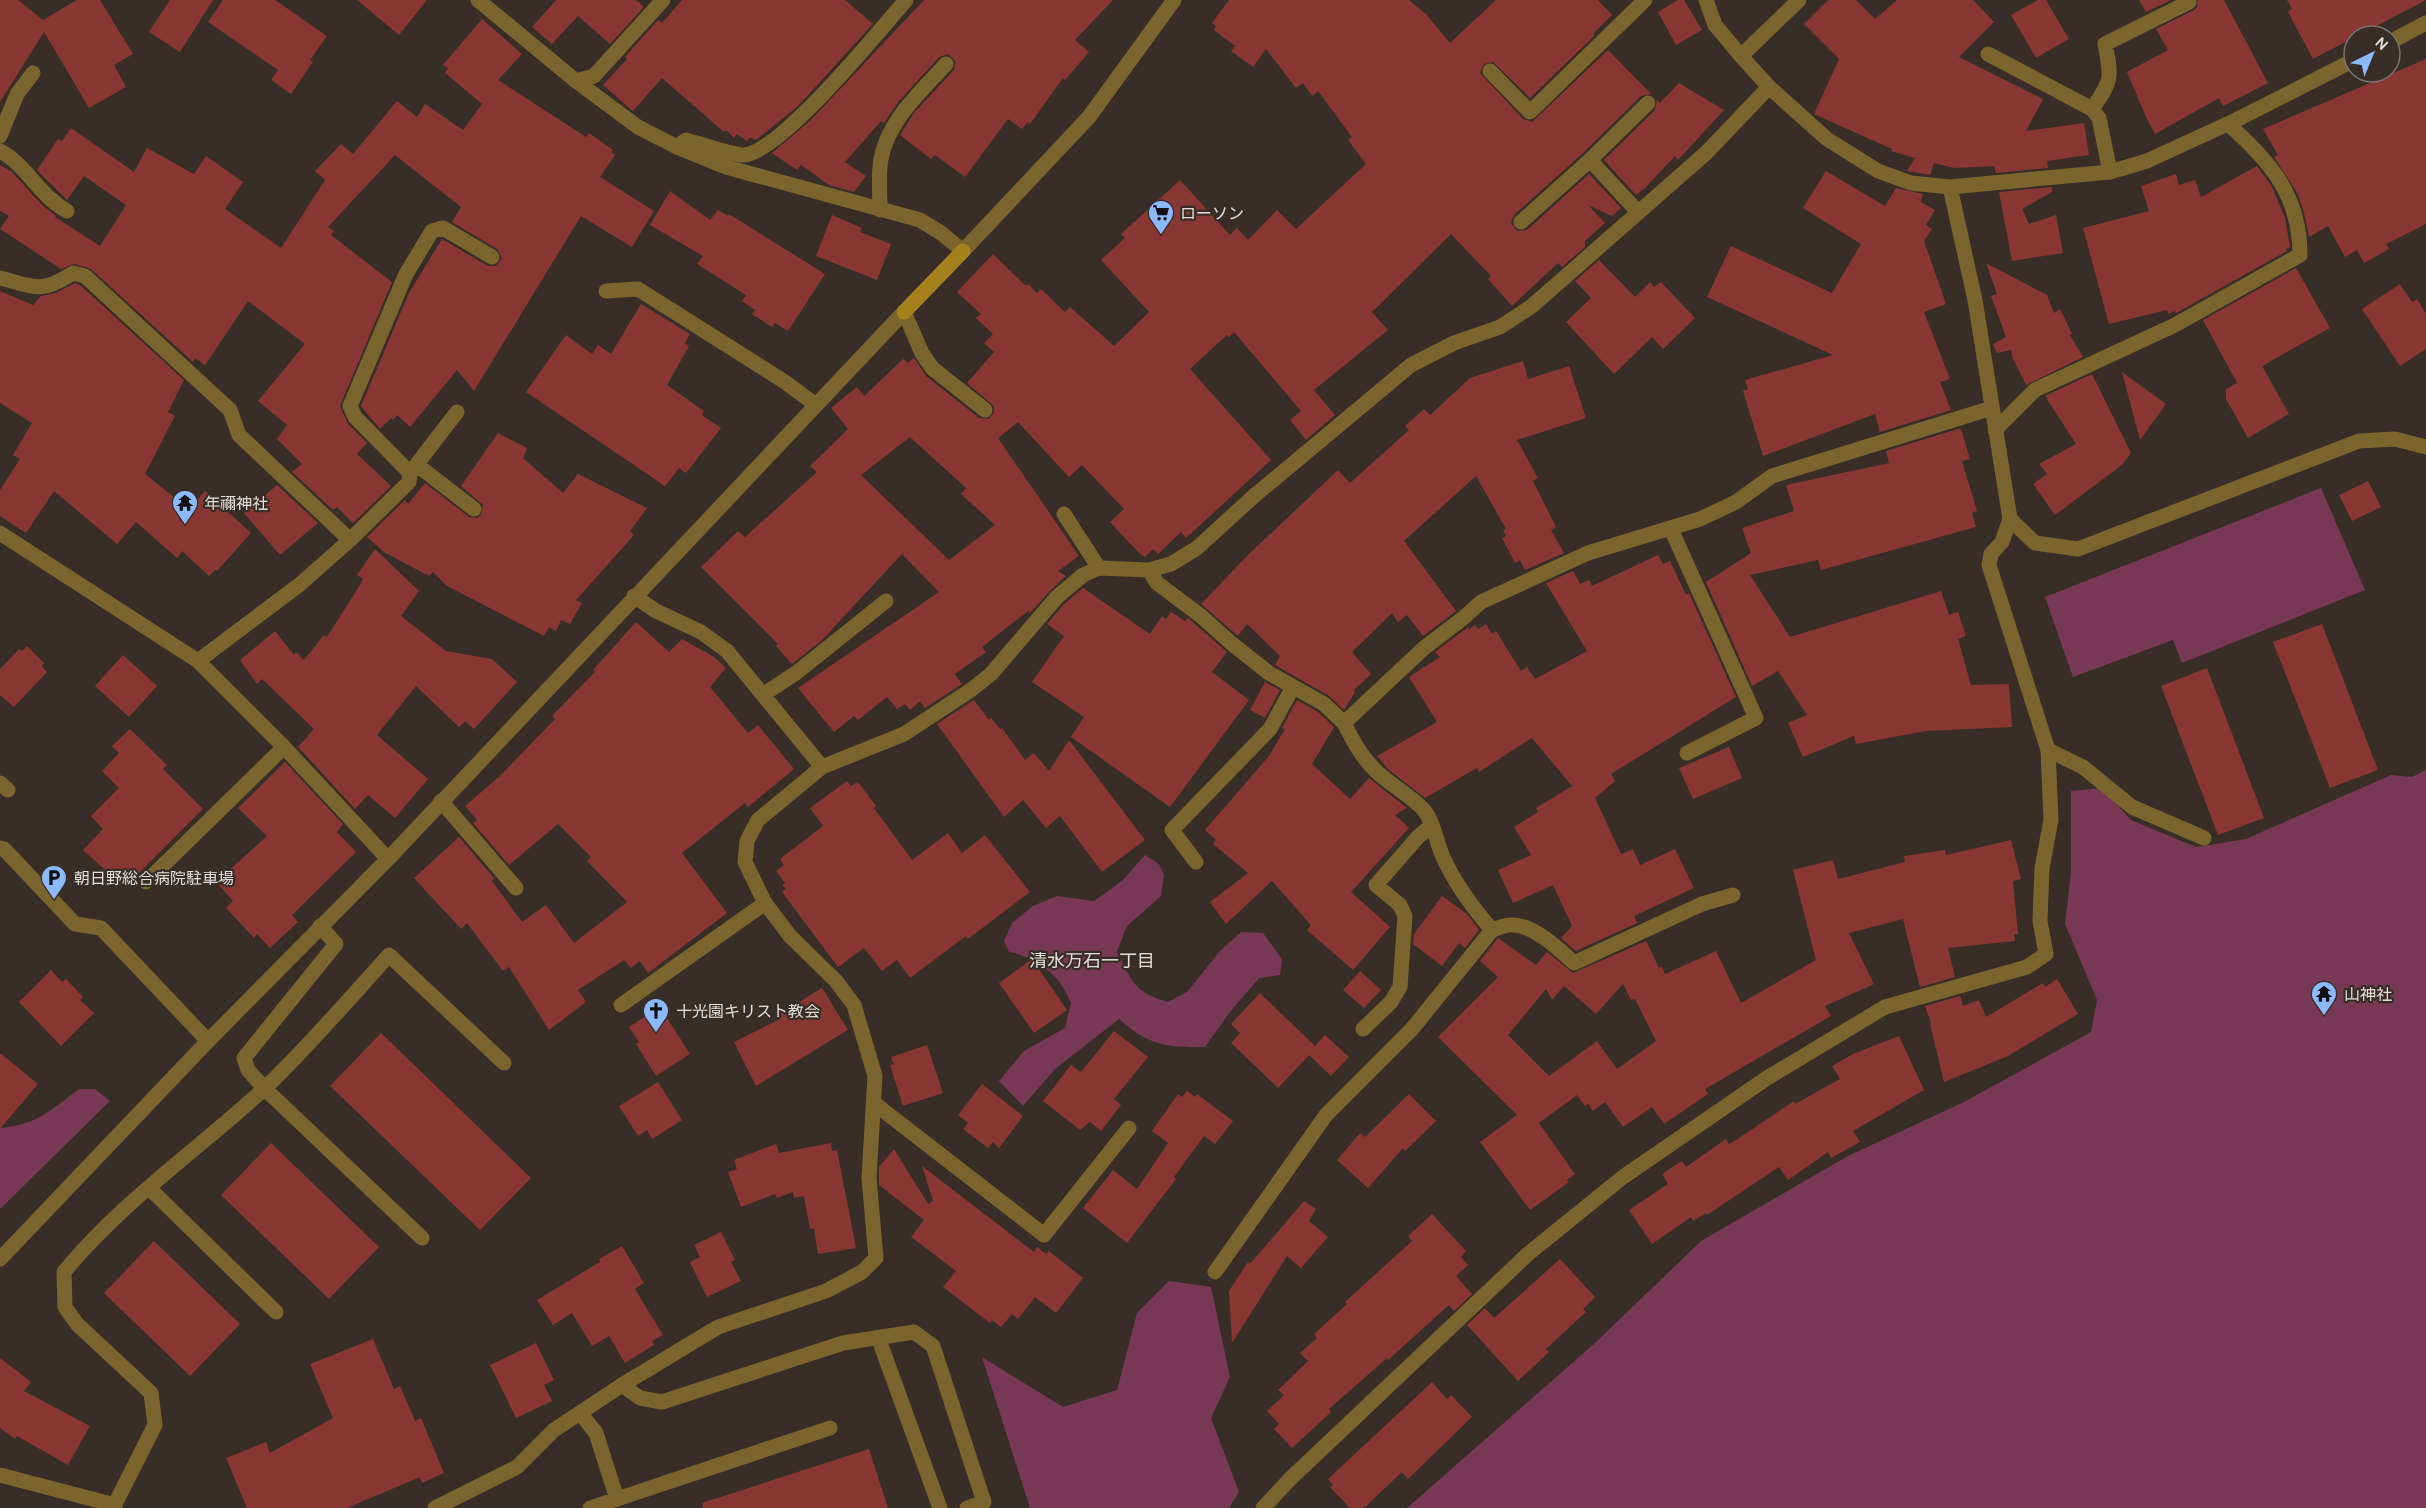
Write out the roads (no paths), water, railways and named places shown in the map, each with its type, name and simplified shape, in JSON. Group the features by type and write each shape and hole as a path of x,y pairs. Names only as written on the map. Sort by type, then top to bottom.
{"street":[{"path":"478,0 576,81 638,127 726,167 920,220 963,251"},
{"path":"576,81 594,76 663,0"},
{"path":"678,147 686,140 744,155 762,148 791,126 833,83 906,0"},
{"path":"0,1259 208,1041 388,859 1089,117 1174,0"},
{"path":"1490,70 1530,112 1645,0"},
{"path":"1706,0 1715,25 1741,56 1769,87 1827,140 1878,171 1911,183 1950,187 2110,172 2147,160 2228,124 2342,66"},
{"path":"1741,56 1799,0"},
{"path":"2092,110 2106,89 2111,73 2105,44 2189,2"},
{"path":"2402,36 2426,23"},
{"path":"1988,54 2092,110 2099,118 2106,141 2110,172"},
{"path":"880,210 880,159 889,133 903,112 946,64"},
{"path":"0,135 17,94 33,73"},
{"path":"435,1508 517,1467 554,1430 622,1385 718,1327 826,1291 862,1272 876,1258 869,1178 876,1076 854,1005 836,981 790,936 765,903 745,862 747,842 758,820 822,767 904,734 971,690 992,674 1057,597 1083,575 1099,568 1149,570 1171,564 1197,548 1254,496 1411,365 1454,343 1500,327 1532,306 1706,153 1769,87"},
{"path":"1521,222 1590,160 1648,103"},
{"path":"1995,430 2035,390 2175,325 2300,255 2300,230 2292,204 2269,165 2252,145 2228,124"},
{"path":"0,151 11,157 52,203 67,211"},
{"path":"1590,160 1638,212"},
{"path":"1263,1508 1290,1479 1527,1254 1623,1177 1767,1078 1885,1007 2027,967 2046,954 2040,921 2042,868 2050,820 2048,750 1989,565 1991,554 2001,542 2010,519 1975,300 1950,187"},
{"path":"474,509 414,469 354,417 350,406 406,274 432,231 443,228 492,257"},
{"path":"0,278 37,288 53,286 72,273 85,276 230,410 239,435 350,540"},
{"path":"606,291 638,289 785,382 816,405"},
{"path":"904,312 922,353 932,368 985,410"},
{"path":"1344,723 1424,648 1462,620 1481,602 1588,553 1700,519 1736,502 1772,476 1992,408"},
{"path":"198,661 299,585 350,540 409,482 414,469 457,412"},
{"path":"2010,519 2035,543 2078,549 2359,441 2394,439 2426,447"},
{"path":"1064,514 1099,568"},
{"path":"1671,529 1756,718 1686,753"},
{"path":"0,533 198,661 284,747 388,859"},
{"path":"1149,570 1156,584 1201,616 1269,673 1324,704 1344,723 1356,747 1377,772 1410,796 1425,812 1443,857 1464,894 1492,930"},
{"path":"634,596 656,611 701,633 728,651 822,767"},
{"path":"765,694 796,673 886,601"},
{"path":"1196,862 1172,830 1263,737 1293,687"},
{"path":"146,882 284,747"},
{"path":"2048,750 2083,767 2132,807 2204,838"},
{"path":"441,801 516,888"},
{"path":"1363,1029 1391,1002 1400,987 1405,916 1400,905 1376,885 1418,837 1432,825"},
{"path":"0,848 4,849 75,924 101,928 208,1041"},
{"path":"1215,1272 1326,1115 1412,1029 1492,930 1511,924 1525,927 1553,943 1574,963 1702,904 1733,895"},
{"path":"621,1005 765,903"},
{"path":"320,926 336,944 244,1058 248,1070 264,1088 422,1238"},
{"path":"0,1475 114,1506 155,1425 151,1393 77,1324 65,1307 64,1272 81,1252 149,1188 264,1088 389,955 504,1063"},
{"path":"875,1104 1044,1235 1129,1128"},
{"path":"149,1188 276,1312"},
{"path":"622,1385 640,1398 662,1402 843,1343 914,1332 933,1346 984,1502 967,1508"},
{"path":"878,1337 940,1508"},
{"path":"580,1414 596,1433 618,1499"},
{"path":"590,1508 830,1428"}],"place":[{"name":"ローソン","path":"1161,236"},
{"name":"年禰神社","path":"185,526"},
{"name":"朝日野総合病院駐車場","path":"54,901"},
{"name":"山神社","path":"2324,1017"},
{"name":"十光園キリスト教会","path":"656,1034"}],"district":[{"name":"清水万石一丁目","path":"1092,961"}]}
